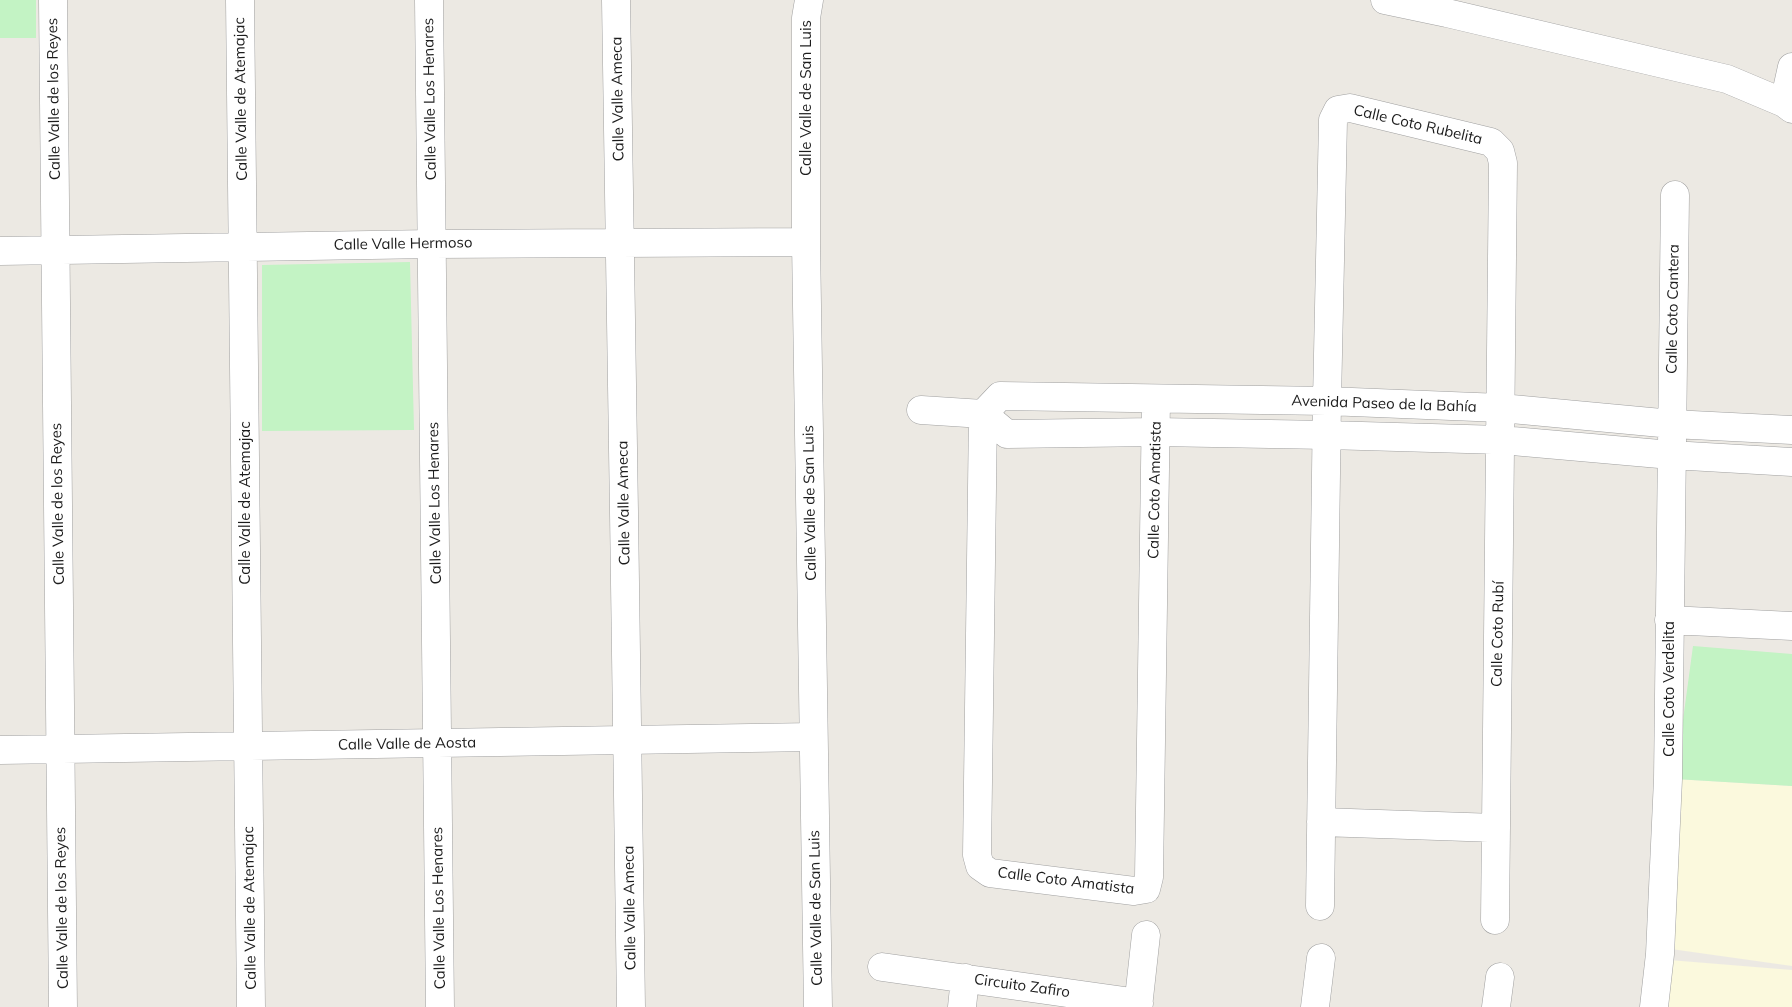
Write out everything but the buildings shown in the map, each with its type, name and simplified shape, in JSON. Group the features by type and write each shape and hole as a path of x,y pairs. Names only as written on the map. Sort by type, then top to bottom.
{"street":[{"name":"Calle Valle de los Reyes","path":"52,0 63,1007"},
{"name":"Calle Valle de Atemajac","path":"240,0 251,1007"},
{"name":"Calle Valle Los Henares","path":"429,0 440,1007"},
{"name":"Calle Valle Ameca","path":"616,0 621,243 626,740 632,1007"},
{"name":"Calle Valle de San Luis","path":"809,0 806,18 806,242 818,1007"},
{"path":"1385,0 1727,79 1788,106 1792,67"},
{"name":"Calle Coto Rubelita","path":"1327,401 1333,120 1338,110 1350,108 1491,142 1500,150 1503,163 1501,408"},
{"name":"Calle Coto Cantera","path":"1672,424 1675,195"},
{"name":"Calle Valle Hermoso","path":"0,251 244,246 806,242"},
{"name":"Avenida Paseo de la Bahía","path":"983,414 1000,396 1156,400 1327,401 1501,408 1672,424 1792,430"},
{"name":"Calle Coto Amatista","path":"983,414 977,855 980,866 990,873 1134,891 1146,889 1148,877 1156,400"},
{"path":"1320,906 1327,401"},
{"name":"Calle Coto Rubí","path":"1495,920 1501,408"},
{"path":"920,410 983,414 1007,434 1156,432 1501,440 1671,455 1792,462"},
{"name":"Calle Coto Verdelita","path":"1654,1007 1660,954 1668,779 1672,424"},
{"path":"1669,620 1792,626"},
{"name":"Calle Valle de Aosta","path":"0,750 813,737"},
{"path":"1321,822 1496,828"},
{"name":"Circuito Zafiro","path":"882,967 1138,1005 1146,935"},
{"path":"1315,1007 1321,958"},
{"path":"1496,1007 1500,977"},
{"name":"Circuito Zafiro","path":"962,1007 965,978"}],"shaded area":[{"path":"1675,779 1792,786 1792,966 1671,949"},
{"path":"1669,960 1792,970 1792,1007 1664,1007"}],"green space":[{"path":"0,0 36,0 36,38 0,38"},
{"path":"410,262 414,430 262,431 262,265"},
{"path":"1693,646 1792,654 1792,786 1675,779"}]}
